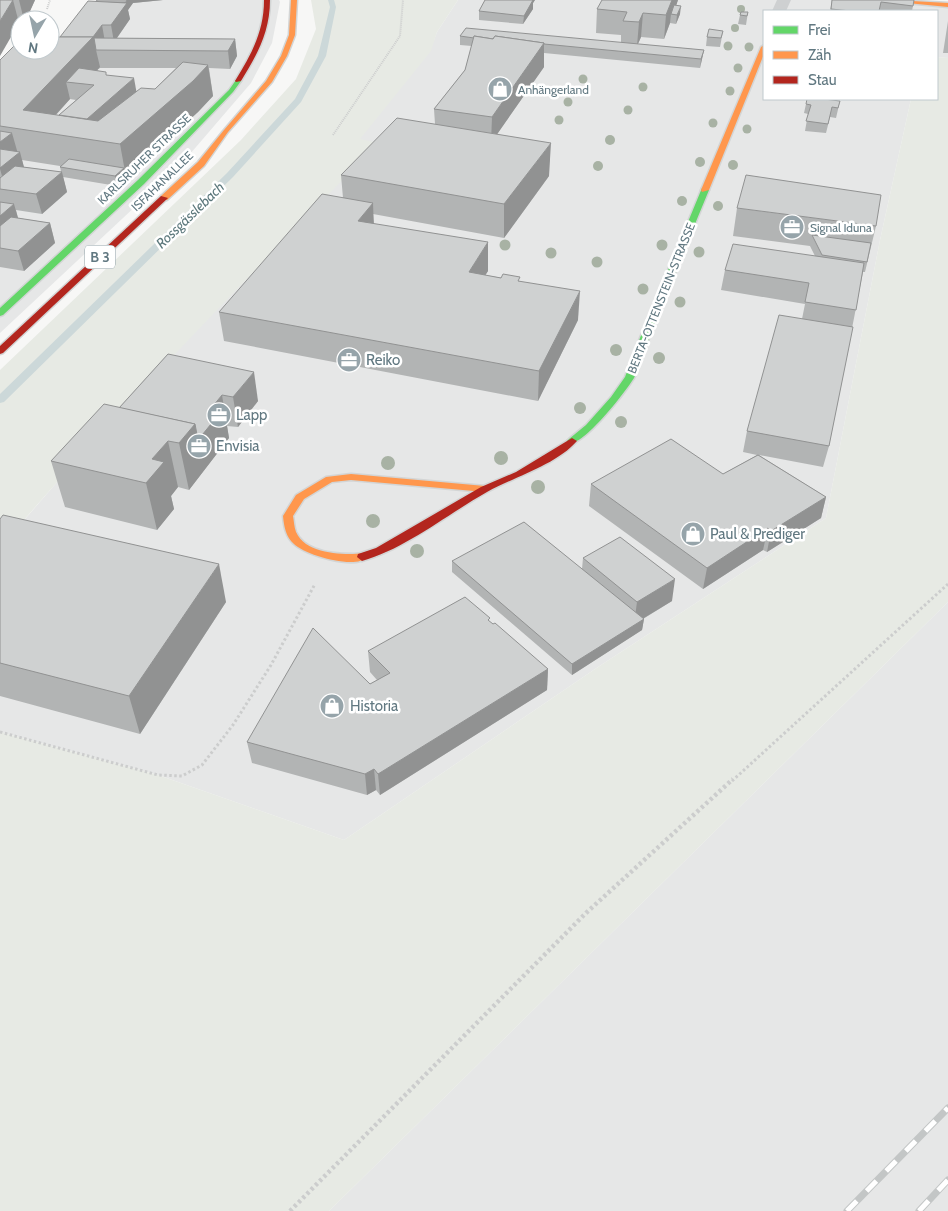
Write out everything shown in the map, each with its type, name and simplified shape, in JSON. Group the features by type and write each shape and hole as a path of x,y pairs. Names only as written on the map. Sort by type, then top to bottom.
{"main road":[{"name":"KARLSRUHER STRASSE","path":"0,313 141,182 231,91 256,52 268,19 267,0"},
{"name":"ISFAHANALLEE","path":"0,351 201,164 269,82 292,35 294,0"},
{"path":"897,0 948,5"},
{"name":"BERTA-OTTENSTEIN-STRASSE","path":"485,489 351,477 330,479 300,497 288,516 291,532 304,547 328,557 361,557 380,551 485,489 520,474 559,451 596,420 630,377 644,338 763,49"}],"path":[{"path":"47,9 50,0"},
{"path":"333,135 400,36 403,0"},
{"path":"0,732 158,775 182,776 202,765 233,725 271,665 328,557"},
{"path":"290,1211 586,913 948,584"}],"shaded area":[{"path":"104,0 279,0 280,2 272,43 251,83 184,161 0,333 0,76 48,72 57,60 60,60 60,57"},
{"path":"311,0 458,0 437,32 431,51 360,139 378,143 138,393 0,548 0,370 241,140 296,79 316,29"},
{"path":"458,0 915,0 948,3 948,58 938,57 938,10 763,10 763,100 911,100 880,240 826,518 598,667 344,840 158,775 0,732 0,548 430,51 437,32"},
{"path":"938,57 948,58 948,602 329,1211 0,1211 0,732 158,775 344,840 598,667 826,518 880,240 911,100 938,100"},
{"path":"948,602 948,1211 329,1211"}],"building":[{"path":"0,0 13,0 0,21"},
{"path":"97,0 127,0 126,2 96,2"},
{"path":"485,0 533,0 524,16 479,11"},
{"path":"602,0 672,0 666,15 643,13 639,22 623,21 627,12 597,9"},
{"path":"832,0 914,0 913,6 881,2 879,10 831,9"},
{"path":"88,1 127,3 111,25 102,25 93,37 60,37"},
{"path":"674,5 681,6 677,15 671,14"},
{"path":"741,12 748,12 747,16 740,15"},
{"path":"466,28 704,50 701,59 544,44 495,36 493,39 460,36"},
{"path":"709,29 723,31 721,38 707,37"},
{"path":"474,36 493,39 495,36 544,43 492,117 434,109 465,70"},
{"path":"60,37 93,37 23,110 98,121 141,88 155,89 183,62 208,65 193,81 120,144 0,126 0,60 10,50 10,60 60,60"},
{"path":"94,38 235,39 228,51 96,50"},
{"path":"79,68 106,72 106,75 134,78 87,119 59,115 94,85 66,82"},
{"path":"807,100 840,101 838,108 832,107 828,124 806,121 811,105 806,104"},
{"path":"397,118 551,143 504,204 341,175"},
{"path":"0,131 12,133 0,142"},
{"path":"0,149 20,152 0,168"},
{"path":"69,159 124,168 115,176 60,167"},
{"path":"15,166 62,172 36,194 0,189 0,178"},
{"path":"746,175 881,195 876,226 737,208"},
{"path":"322,194 373,203 358,221 488,242 469,272 501,278 503,274 520,277 518,281 580,291 539,371 219,312"},
{"path":"0,202 14,204 0,216"},
{"path":"11,217 50,223 18,251 0,248 0,226"},
{"path":"812,235 871,243 867,262 822,255"},
{"path":"733,244 864,263 856,310 805,302 809,283 725,270"},
{"path":"779,315 853,327 829,446 747,431"},
{"path":"168,354 254,372 233,397 222,395 213,406 224,408 198,440 195,424 119,408"},
{"path":"104,404 195,424 179,443 168,441 152,459 164,462 146,483 51,461"},
{"path":"671,439 723,474 758,455 826,497 771,531 768,528 707,568 591,484"},
{"path":"3,515 219,564 129,696 0,663 0,519"},
{"path":"524,522 644,619 572,664 452,561"},
{"path":"620,537 675,579 637,602 583,558"},
{"path":"465,597 490,618 488,620 493,624 495,623 548,669 378,774 374,769 365,774 247,742 313,628 370,684 390,673 368,651"}],"waterway":[{"name":"Rossgässlebach","path":"0,400 230,175 298,100 322,56 333,7 331,0"}],"railway":[{"path":"847,1211 948,1108"},
{"path":"919,1211 948,1180"}],"traffic: fast":[{"path":"0,313 141,182 231,91 238,81"},
{"path":"572,441 589,427 614,399 630,377 644,338 705,190"}],"traffic: slow":[{"path":"164,198 201,164 226,131 269,82 284,56 292,35 294,0"},
{"path":"897,0 948,5"},
{"path":"705,190 763,49"},
{"path":"362,557 333,556 303,547 290,530 288,516 300,497 330,479 351,477 485,489"}],"traffic: jam":[{"path":"238,81 260,43 266,23 267,0"},
{"path":"0,351 164,198"},
{"path":"362,557 380,551 485,489 520,474 572,441"}],"place":[{"name":"Anhängerland","path":"500,89"},
{"name":"Signal Iduna","path":"792,227"},
{"name":"Reiko","path":"349,360"},
{"name":"Lapp","path":"219,415"},
{"name":"Envisia","path":"199,446"},
{"name":"Paul & Prediger","path":"693,534"},
{"name":"Historia","path":"332,706"}]}
